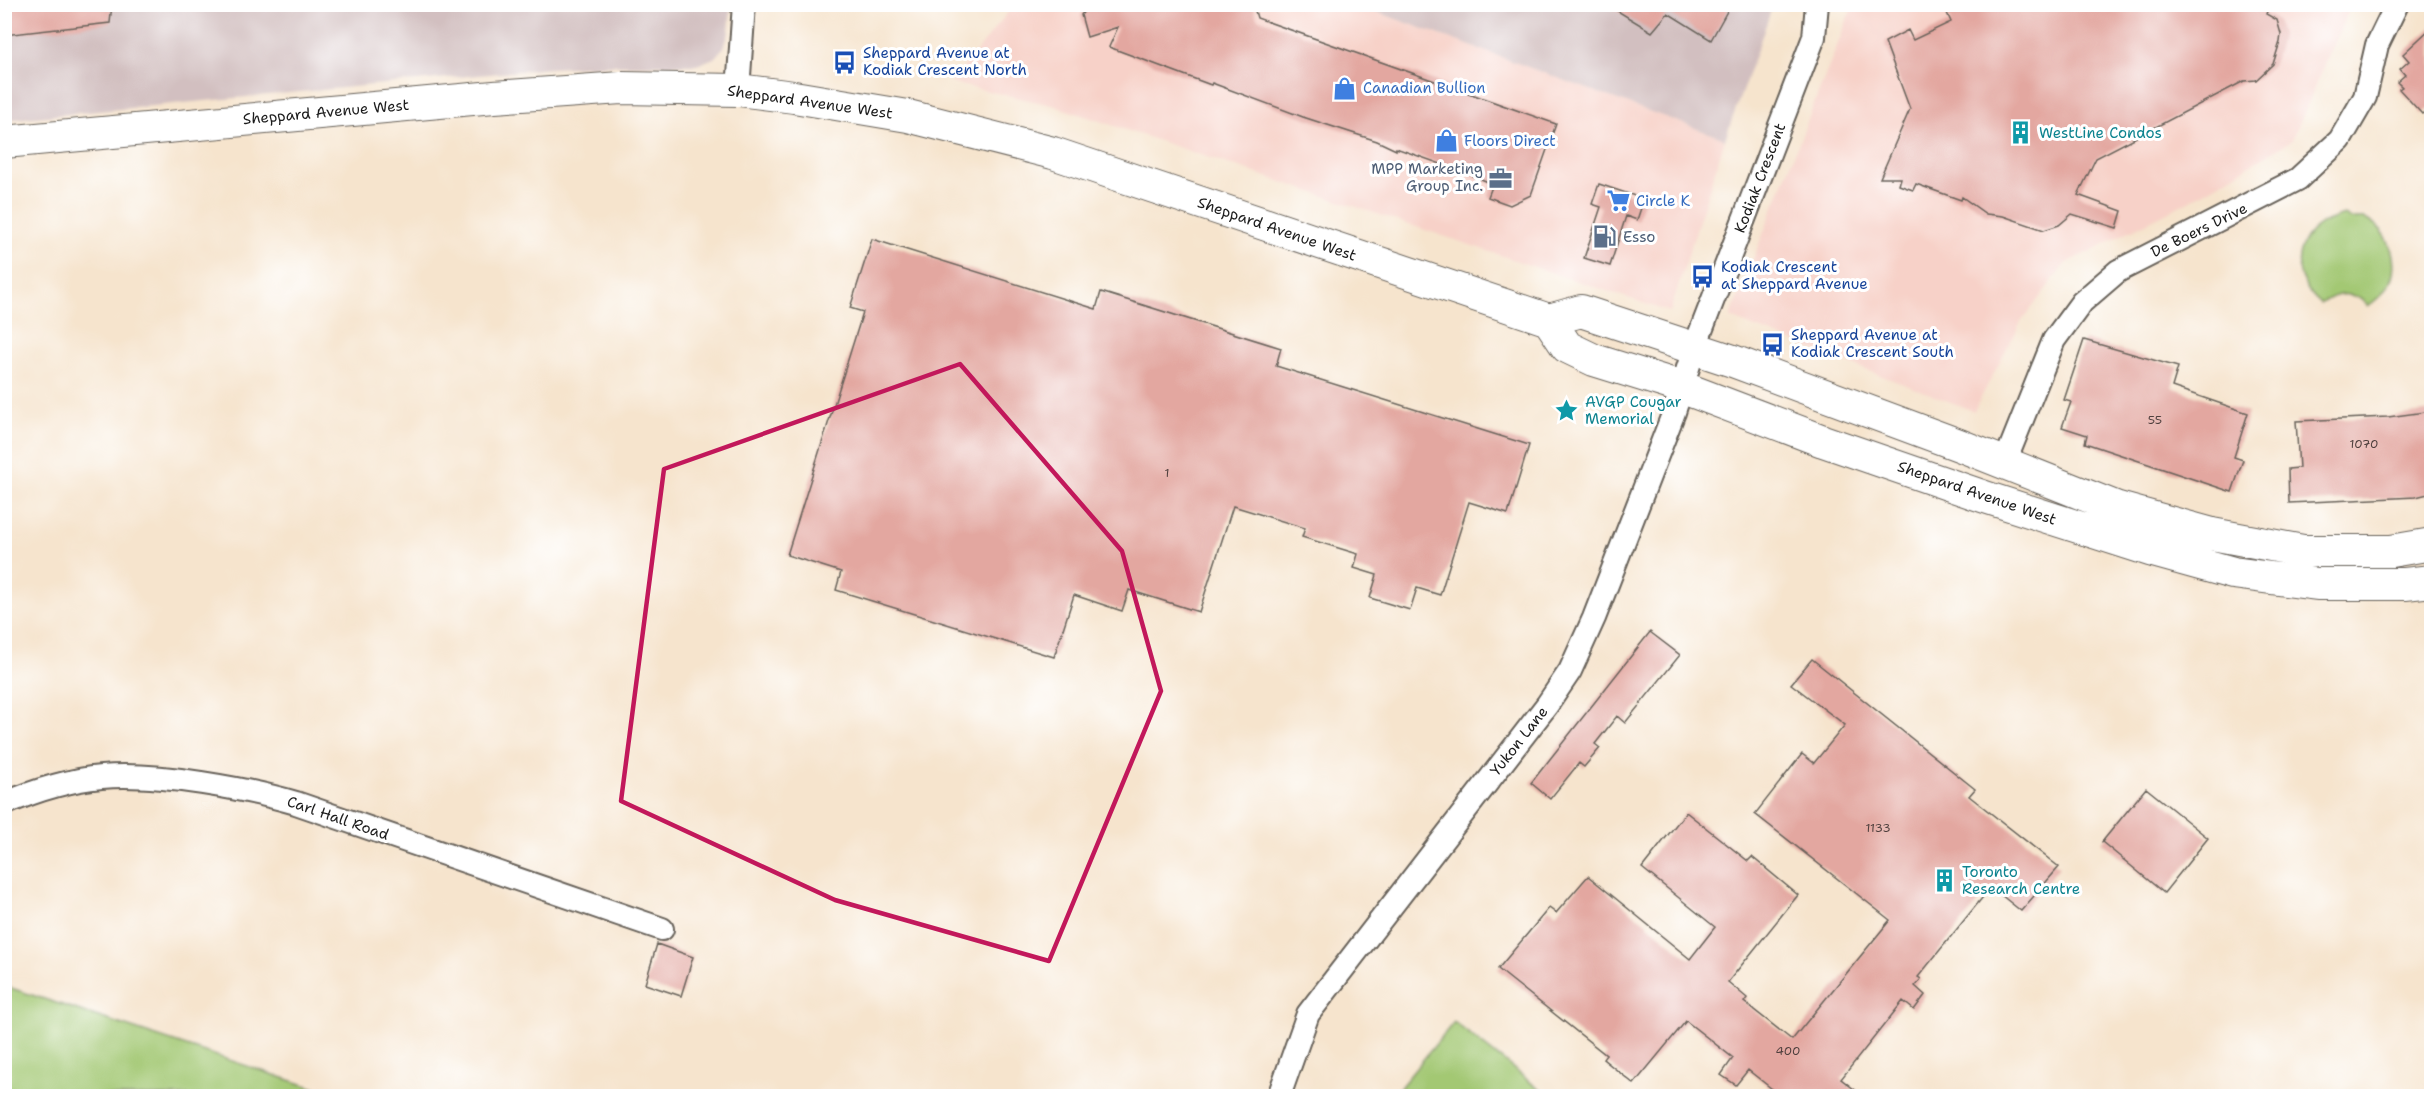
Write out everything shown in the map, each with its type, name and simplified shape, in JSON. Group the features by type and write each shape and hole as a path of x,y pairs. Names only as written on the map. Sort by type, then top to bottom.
{"main road":[{"name":"Sheppard Avenue West","path":"4,142 494,97 621,88 738,90 908,116 1053,153 1549,320 1567,347 1594,360 1681,387 1823,441 1985,497 2150,550 2233,573 2317,584 2405,584 2432,581"},
{"path":"1549,320 1581,310 2005,462 2118,508 2223,536 2303,551 2391,551 2432,544"}],"street":[{"path":"738,90 744,4"},
{"name":"Kodiak Crescent","path":"1694,349 1814,37 1817,4"},
{"name":"De Boers Drive","path":"2005,462 2054,340 2082,302 2118,271 2298,179 2340,140 2365,97 2377,45 2397,4"},
{"name":"Yukon Lane","path":"1279,1096 1308,1014 1547,705 1569,671 1594,618 1674,412 1694,349"},
{"name":"Carl Hall Road","path":"4,804 54,785 122,775 176,778 242,789 296,803 662,929"}],"highlighted area":[{"path":"960,364 1122,551 1161,691 1049,961 835,900 621,801 664,469"}],"shaded area":[{"path":"5,5 731,5 729,32 724,47 714,58 697,65 552,68 5,120"},
{"path":"1014,5 1358,5 1725,139 1670,312 1052,105 951,83"},
{"path":"1358,5 1773,5 1725,139"},
{"path":"1853,5 2351,5 2292,140 2191,200 2065,264 2021,322 1974,411 1730,318"}],"green space":[{"path":"2345,215 2351,219 2364,219 2379,228 2392,251 2393,269 2390,282 2383,293 2368,306 2357,297 2345,294 2333,297 2321,304 2301,278 2300,251 2306,239 2315,228 2328,220"},
{"path":"5,986 23,992 338,1096 5,1096"},
{"path":"1454,1022 1548,1096 1393,1096"}],"building":[{"path":"4,4 112,4 110,23 4,35"},
{"path":"1090,4 1253,4 1257,18 1556,124 1531,195 1510,205 1488,197 1493,184 1469,174 1212,83 1211,85 1109,47 1118,27 1087,37 1081,15"},
{"path":"1606,4 1731,4 1711,40 1668,13 1652,32"},
{"name":"WestLine Condos","path":"1943,4 2270,4 2266,14 2277,20 2281,34 2273,64 2256,80 2244,81 2096,158 2078,195 2122,211 2117,228 2072,214 2059,225 2044,230 2003,216 1986,214 1962,197 1961,200 1916,184 1913,190 1899,185 1901,178 1880,178 1910,109 1885,42 1908,30 1913,40 1951,22"},
{"path":"2432,27 2432,106 2422,114 2399,89 2402,87 2397,82 2405,75 2400,69 2409,61 2403,54"},
{"path":"1599,184 1644,199 1637,220 1626,216 1610,266 1584,258 1601,207 1592,204"},
{"path":"872,239 1096,309 1101,292 1281,348 1276,366 1529,445 1508,514 1469,502 1440,595 1417,588 1410,610 1370,598 1377,575 1354,568 1358,554 1302,537 1305,528 1233,506 1199,612 1129,590 1122,611 1074,595 1054,657 836,590 841,572 787,555 863,312 850,308"},
{"path":"2084,340 2178,367 2172,387 2248,413 2234,457 2243,460 2232,492 2085,443 2087,435 2062,427 2071,402 2064,400"},
{"path":"2432,411 2432,493 2416,497 2289,503 2288,469 2299,468 2296,421 2388,417"},
{"path":"1650,632 1680,655 1625,723 1617,716 1595,744 1600,748 1584,767 1579,763 1550,799 1531,783"},
{"name":"Toronto Research Centre","path":"1812,659 1975,789 1969,796 2059,867 2021,911 1991,887 1918,977 1921,979 1915,986 1925,995 1914,1010 1903,1001 1841,1079 1863,1096 1781,1096 1748,1070 1736,1085 1721,1075 1733,1058 1686,1021 1634,1084 1603,1059 1606,1055 1498,969 1549,908 1556,913 1588,876 1690,959 1715,927 1642,868 1686,812 1748,861 1752,857 1798,895 1728,982 1747,998 1744,1002 1792,1040 1890,920 1755,814 1802,754 1814,763 1845,725 1791,684"},
{"path":"2146,788 2208,838 2164,893 2102,842"},
{"path":"657,944 693,957 681,996 645,984"}],"place":[{"name":"Sheppard Avenue at Kodiak Crescent North","path":"845,62"},
{"name":"Canadian Bullion","path":"1345,88"},
{"name":"WestLine Condos","path":"2021,133"},
{"name":"Floors Direct","path":"1446,141"},
{"name":"MPP Marketing Group Inc.","path":"1501,178"},
{"name":"Circle K","path":"1618,201"},
{"name":"Esso","path":"1605,237"},
{"name":"Kodiak Crescent at Sheppard Avenue","path":"1703,276"},
{"name":"Sheppard Avenue at Kodiak Crescent South","path":"1773,344"},
{"name":"AVGP Cougar Memorial","path":"1567,411"},
{"name":"Toronto Research Centre","path":"1944,881"}]}
